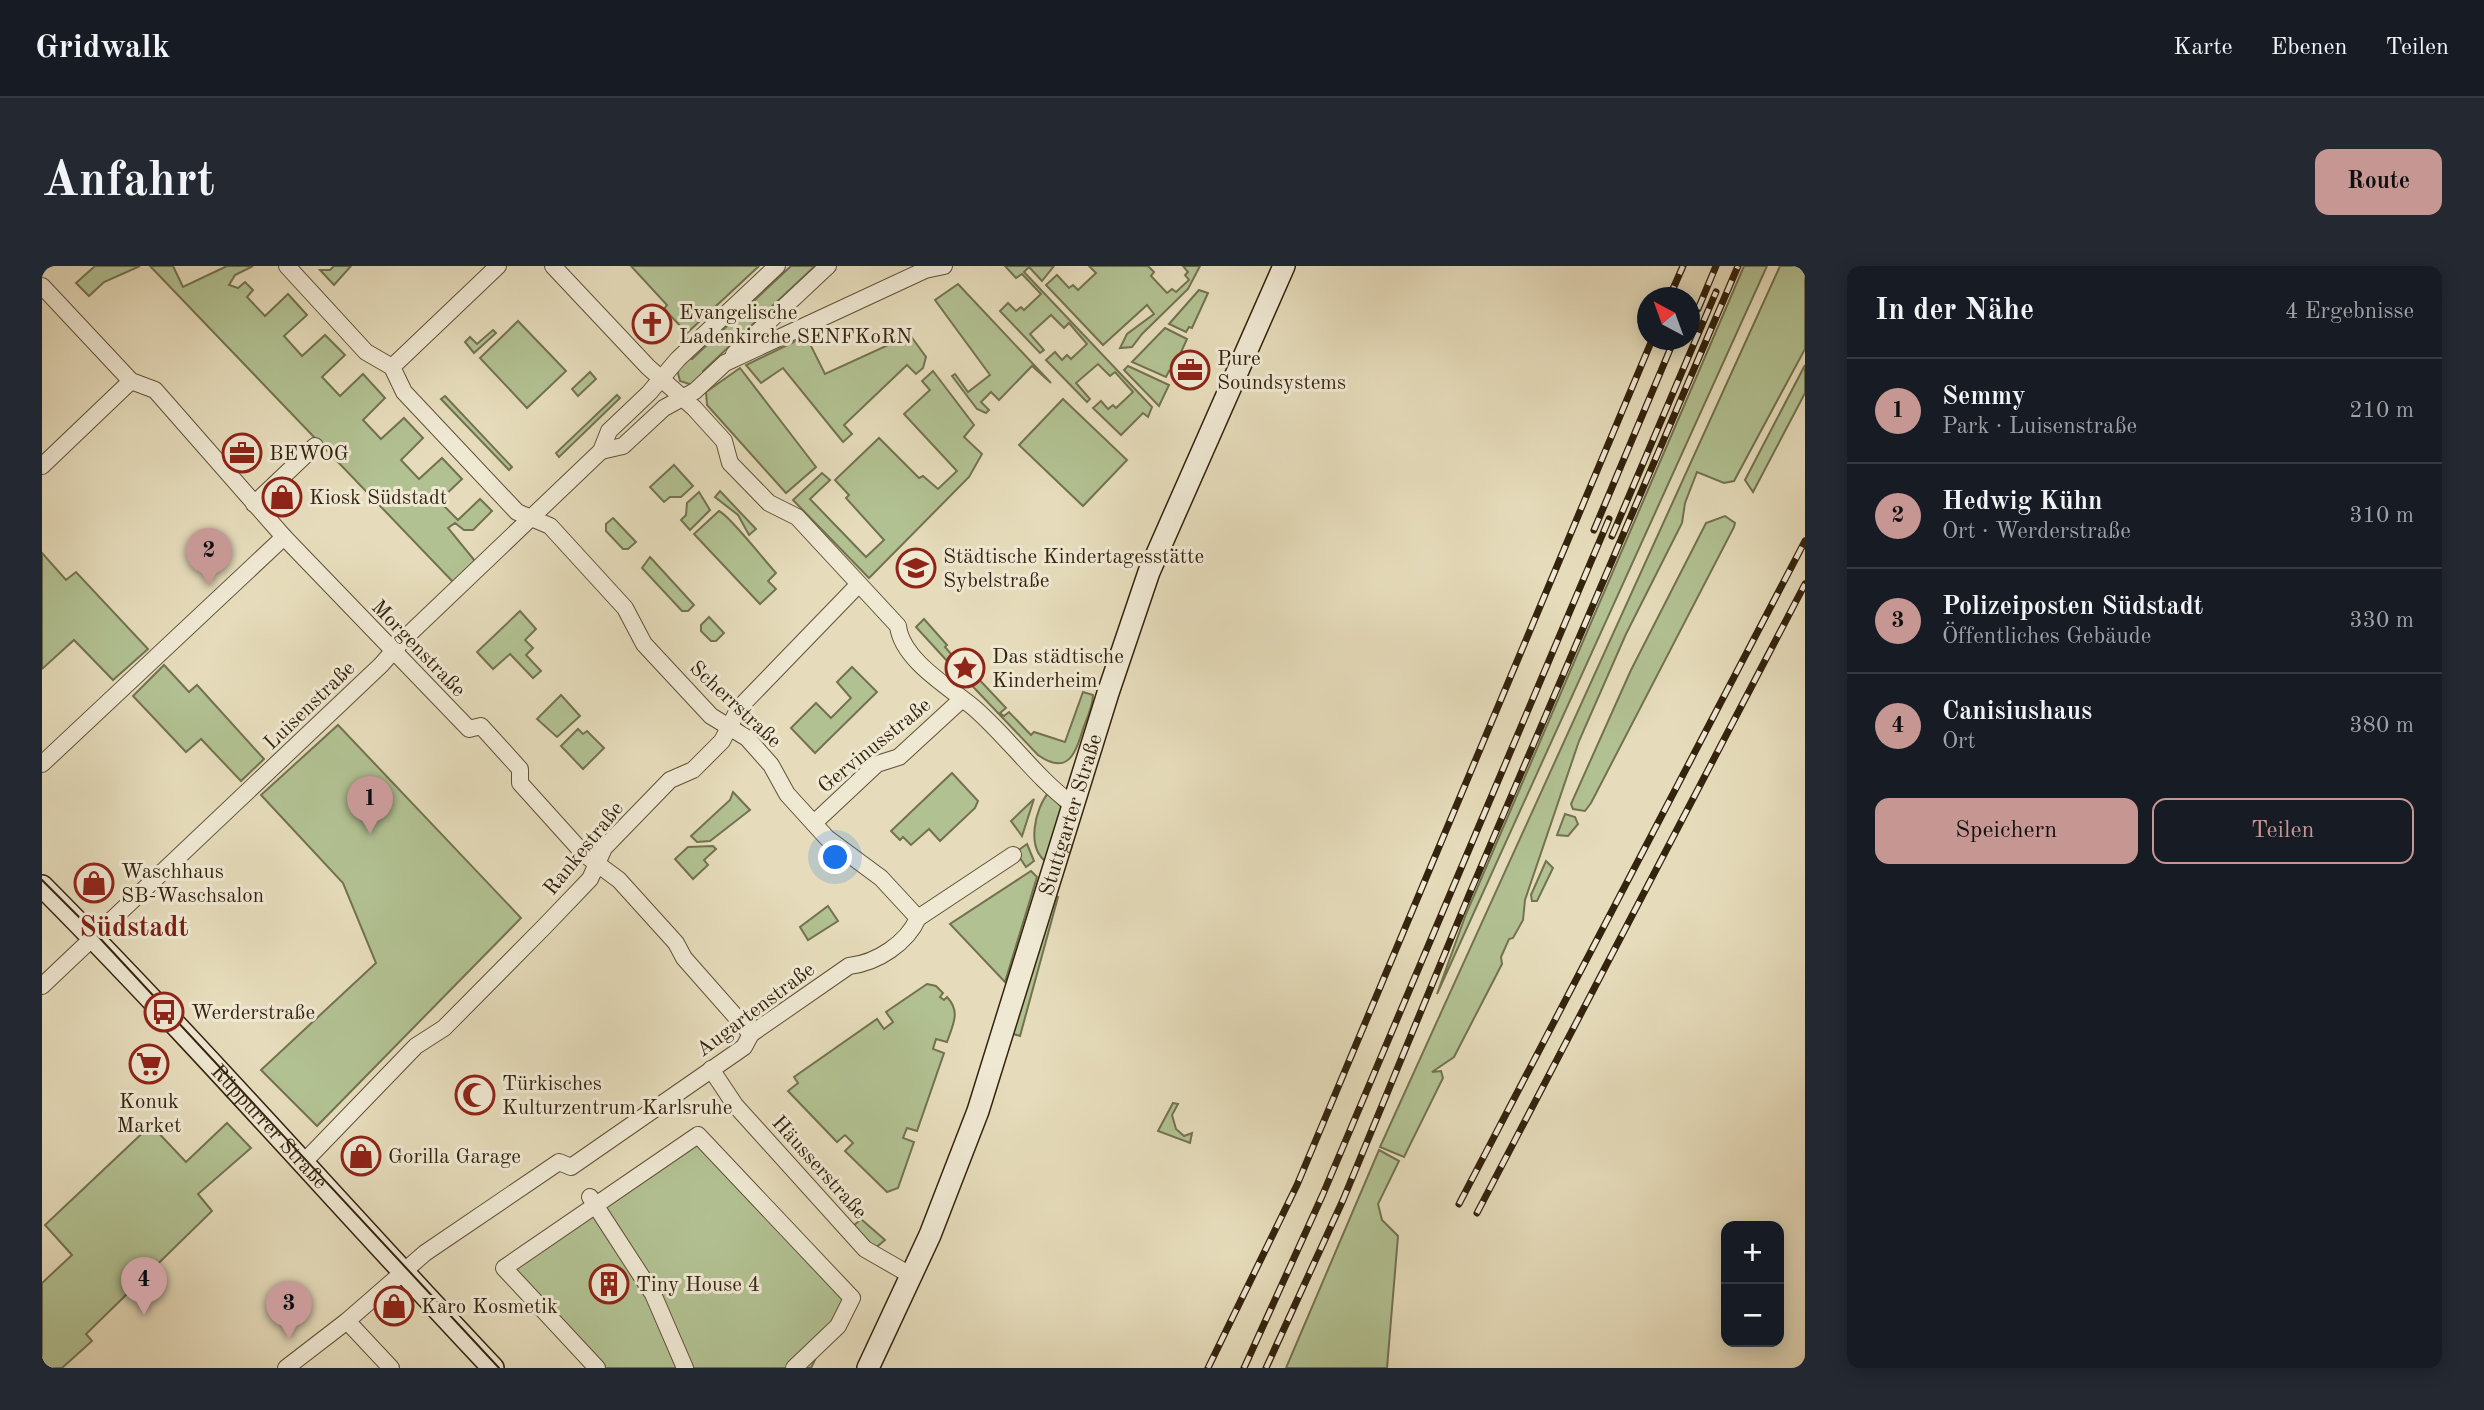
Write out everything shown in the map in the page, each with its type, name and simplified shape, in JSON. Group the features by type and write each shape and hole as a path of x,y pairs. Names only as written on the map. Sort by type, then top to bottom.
{"main road":[{"name":"Stuttgarter Straße","path":"868,1368 912,1276 978,1111 1149,572 1284,266"},
{"name":"Rüppurrer Straße","path":"42,886 93,937 493,1368"}],"street":[{"path":"287,266 366,352 392,367 498,266"},
{"path":"553,266 724,442 730,463 769,503 796,517 898,626 900,640 944,688 972,707 1048,786 1073,805"},
{"name":"Luisenstraße","path":"42,986 601,451 609,431 678,359 777,266"},
{"path":"725,363 828,266"},
{"name":"Luisenstraße","path":"601,451 623,446 664,408 695,391 725,363 922,268 944,266"},
{"name":"Morgenstraße","path":"43,290 131,381 155,390 284,537 469,729 481,726 487,732 520,769 520,783 584,854 619,880 676,943 684,958 751,1034"},
{"name":"Scherrstraße","path":"392,367 404,392 517,512 550,526 625,608 644,644 711,716 755,747 771,765 787,794 838,849 881,878 918,918"},
{"path":"42,466 131,381"},
{"path":"254,504 316,446"},
{"path":"42,764 284,537"},
{"name":"Rankestraße","path":"302,1164 416,1046 444,1028 590,879 604,848 670,780 693,770 722,741 740,708 859,585"},
{"name":"Gervinusstraße","path":"814,823 877,764 899,757 961,700"},
{"name":"Augartenstraße","path":"295,1365 425,1253 559,1162 571,1167 744,1047 751,1034 849,965 867,964 910,935 918,918 1013,855"},
{"name":"Häusserstraße","path":"711,1069 735,1105 865,1249 912,1276"},
{"path":"597,1368 504,1268 593,1201 698,1135 852,1298 838,1326 794,1368"},
{"path":"593,1201 657,1301 685,1368"},
{"path":"347,1321 391,1368"}],"green space":[{"path":"95,266 140,266 104,282 89,296 76,283"},
{"path":"150,266 173,266 183,287 227,266 253,266 235,275 229,285 238,288 245,282 253,290 247,297 265,316 288,294 307,315 284,336 302,356 325,335 345,355 322,377 340,396 363,374 385,398 363,420 381,439 404,418 423,438 401,460 419,479 442,458 462,479 439,501 458,520 480,499 492,511 473,530 464,530 455,523 448,528 475,561 454,583"},
{"path":"334,266 351,266 334,285 320,270 330,270"},
{"path":"631,266 759,266 687,333 664,309 667,305"},
{"path":"791,266 815,266 703,371 704,378 692,385 680,381 677,369 687,357 692,359"},
{"path":"1005,266 1054,266 1042,281 1029,267 1024,272 1152,407 1148,417 1143,413 1121,435 1093,408 1101,401 1108,409 1113,405 1116,408 1133,392 1115,372 1110,376 1098,364 1076,383 1090,399 1087,402 1046,360 1055,352 1062,360 1067,355 1071,359 1087,344 1069,323 1064,328 1051,315 1030,334 1044,350 1040,353 1000,311 1008,303 1016,311 1021,307 1024,310 1041,294 1022,274 1016,278"},
{"path":"1089,266 1148,266 1154,272 1151,276 1167,293 1172,289 1176,292 1189,280 1185,275 1188,272 1183,266 1200,266 1188,289 1132,347 1120,348 1127,334 1154,314 1147,305 1103,345 1046,285 1057,275 1069,288 1073,285 1078,290 1096,273"},
{"path":"1744,266 1767,266 1437,994 1466,914"},
{"path":"1780,266 1805,266 1805,349 1734,481 1724,483 1697,472 1685,503 1682,523 1626,634 1579,741 1525,900 1523,920 1513,938 1509,939 1501,957 1502,964 1454,1057 1432,1072 1441,1071 1443,1078 1404,1157 1380,1147"},
{"path":"958,284 1051,383 1032,366 999,400 991,392 981,402 989,410 986,413 977,409 952,376 955,374 968,392 990,375 935,300"},
{"path":"1199,290 1208,293 1192,328 1189,327 1186,332 1169,324"},
{"path":"518,321 566,371 527,408 480,358"},
{"path":"1165,328 1187,339 1172,372 1169,371 1166,377 1132,362"},
{"path":"493,330 496,333 474,353 465,342 470,337 477,344"},
{"path":"910,335 926,357 923,368 916,374 907,365 844,425 852,434 843,442 783,368 761,383 746,365 806,336 825,374"},
{"path":"1805,365 1805,393 1753,492 1745,480"},
{"path":"1128,366 1169,385 1159,406 1124,370"},
{"path":"740,368 816,467 786,493 707,405 706,392"},
{"path":"933,371 974,425 964,437 982,454 969,477 869,578 793,500 822,473 830,480 810,499 866,557 884,540 846,498 849,495 835,480 879,438 919,478 923,476 938,489 957,471 904,414 930,390 922,381"},
{"path":"590,372 596,379 578,396 572,389"},
{"path":"617,395 620,398 559,457 556,453"},
{"path":"445,396 512,467 509,470 441,399"},
{"path":"1063,399 1127,460 1083,506 1019,445"},
{"path":"674,465 693,486 681,497 670,497 664,502 650,487"},
{"path":"720,491 756,529 749,535 738,515 715,497"},
{"path":"699,492 710,510 690,530 681,520 686,515 687,503"},
{"path":"719,511 739,529 776,573 768,581 776,589 760,604 694,534"},
{"path":"1725,516 1735,523 1734,527 1591,803 1585,811 1573,809 1571,804 1631,670 1706,523"},
{"path":"613,518 636,542 628,549 623,549 606,531 606,524"},
{"path":"42,553 66,580 76,572 148,649 113,680 74,640 42,669"},
{"path":"650,557 694,605 688,611 682,611 642,568"},
{"path":"520,611 536,629 525,640 533,648 526,655 541,671 533,678 510,654 493,669 477,652"},
{"path":"709,617 724,633 716,641 711,641 701,631 701,625"},
{"path":"924,619 947,645 945,647 952,655 948,662 916,627"},
{"path":"164,665 189,692 197,685 264,759 241,781 201,739 186,752 133,696"},
{"path":"852,667 877,692 815,753 791,728 816,703 831,718 851,698 837,682"},
{"path":"964,667 1006,708 1000,713 1004,716 1009,712 1031,735 1034,732 1065,742 1083,692 1093,695 1078,745 1070,758 1057,763 1038,755 959,672"},
{"path":"561,695 580,716 557,737 537,719"},
{"path":"338,725 521,918 317,1126 261,1070 376,963 343,883 261,795"},
{"path":"578,729 583,734 587,731 604,748 583,769 561,746"},
{"path":"952,773 978,801 975,808 940,841 929,829 911,845 903,837 900,840 891,831"},
{"path":"733,792 750,810 710,841 697,842 691,836 730,800"},
{"path":"1049,792 1062,808 1048,863 1036,848 1035,828 1036,818"},
{"path":"1034,799 1022,836 1011,821"},
{"path":"1565,814 1575,817 1578,824 1568,836 1557,835"},
{"path":"1027,844 1034,861 1026,867 1016,852"},
{"path":"713,846 716,849 704,860 708,865 693,879 675,859 688,847"},
{"path":"1546,861 1553,868 1537,901 1532,901 1531,895"},
{"path":"1031,871 1037,877 1005,982 950,924"},
{"path":"1053,896 1058,897 1020,1036 1010,1033"},
{"path":"828,906 838,921 808,940 800,927"},
{"path":"927,984 936,986 943,993 940,997 944,1000 947,997 951,1003 955,1013 953,1024 947,1042 936,1039 933,1049 944,1053 917,1131 907,1128 903,1138 914,1142 898,1188 887,1192 845,1151 853,1143 845,1135 837,1142 788,1091 798,1083 794,1077 877,1019 884,1029 893,1022 886,1012"},
{"path":"1173,1103 1178,1104 1172,1115 1176,1129 1184,1136 1192,1133 1190,1143 1158,1131"},
{"path":"227,1123 251,1148 198,1194 212,1211 86,1334 92,1341 62,1368 42,1368 42,1283 72,1255 45,1225 151,1125 186,1162"},
{"path":"695,1145 701,1145 842,1296 843,1302 811,1368 604,1368 516,1271 516,1265"},
{"path":"1379,1150 1399,1161 1378,1204 1382,1220 1398,1236 1387,1368 1286,1368"},
{"path":"861,1219 885,1240 873,1250 852,1227"}],"tram line":[{"path":"42,880 96,934 499,1368"}],"railway":[{"path":"1674,287 1683,266"},
{"path":"1700,304 1716,266"},
{"path":"1266,1368 1343,1200 1469,895 1738,266"},
{"path":"1612,536 1716,292"},
{"path":"1208,1368 1297,1185 1648,350"},
{"path":"1594,530 1670,350"},
{"path":"1244,1368 1323,1194 1609,519"},
{"path":"1459,1204 1805,541"},
{"path":"1477,1213 1805,584"}],"place":[{"name":"Evangelische Ladenkirche SENFKoRN","path":"652,324"},
{"name":"Pure Soundsystems","path":"1190,370"},
{"name":"BEWOG","path":"242,453"},
{"name":"Kiosk Südstadt","path":"282,497"},
{"name":"Städtische Kindertagesstätte Sybelstraße","path":"916,568"},
{"name":"Hedwig Kühn","path":"209,586"},
{"name":"Das städtische Kinderheim","path":"965,668"},
{"name":"Semmy","path":"370,834"},
{"name":"Waschhaus SB-Waschsalon","path":"94,883"},
{"name":"Werderstraße","path":"164,1012"},
{"name":"Konuk Market","path":"149,1064"},
{"name":"Türkisches Kulturzentrum Karlsruhe","path":"475,1095"},
{"name":"Gorilla Garage","path":"361,1156"},
{"name":"Tiny House 4","path":"609,1284"},
{"name":"Karo Kosmetik","path":"394,1306"},
{"name":"Canisiushaus","path":"144,1315"},
{"name":"Polizeiposten Südstadt","path":"289,1339"}],"district":[{"name":"Südstadt","path":"134,926"}]}
